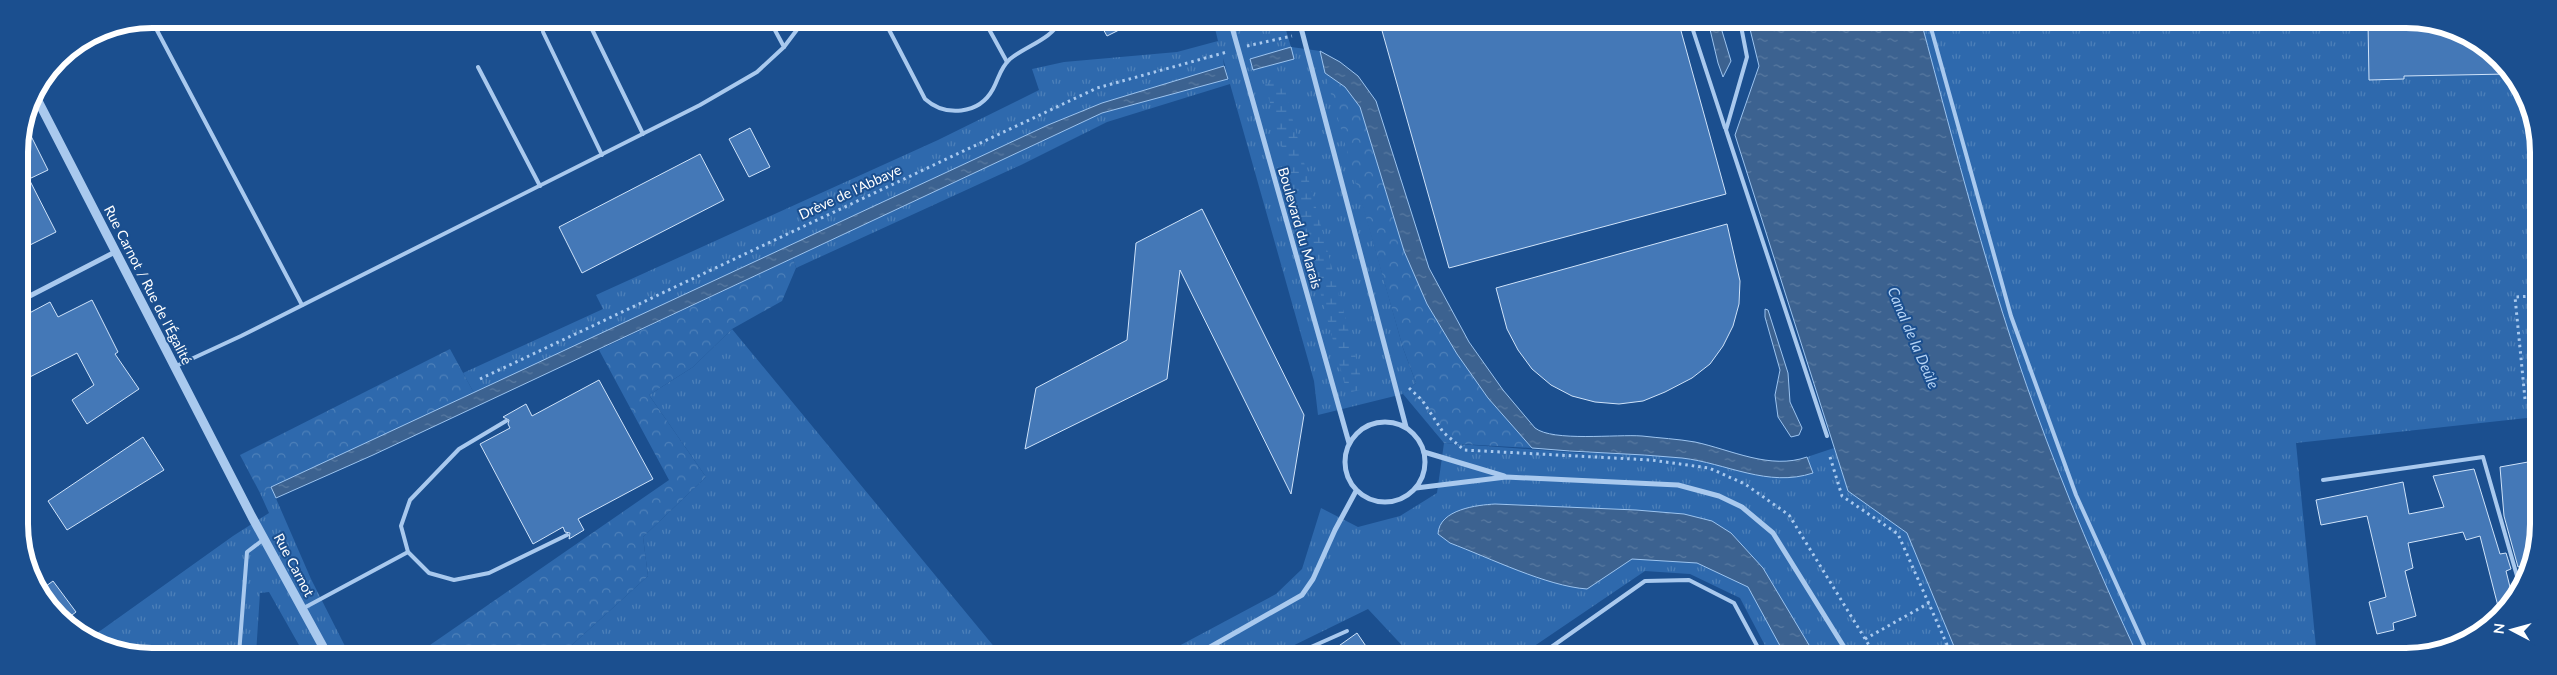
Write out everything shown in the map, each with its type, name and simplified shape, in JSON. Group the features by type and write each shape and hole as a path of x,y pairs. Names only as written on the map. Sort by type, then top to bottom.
{"street":[{"name":"Boulevard du Marais","path":"1232,28 1349,443"},
{"path":"1301,28 1406,428"},
{"name":"Rue Carnot / Rue de l'Égalité","path":"38,101 238,488"},
{"path":"28,297 115,252"},
{"path":"1393,423 1406,428 1420,442 1424,452 1423,477 1416,488 1406,497 1394,502 1374,501 1356,491 1348,481 1344,468 1345,455 1349,443 1357,433 1374,424 1393,423"},
{"path":"1424,452 1506,477"},
{"path":"1416,488 1506,477 1678,485 1704,490 1730,501 1763,523 1780,543 1844,647"},
{"name":"Rue Carnot","path":"238,488 324,648"},
{"path":"1209,648 1302,595 1313,580 1335,530 1356,491"}],"lane":[{"path":"156,28 302,305"},
{"path":"591,28 643,134"},
{"path":"773,28 784,47"},
{"path":"174,367 643,134 757,72 784,47 799,28"},
{"path":"888,28 924,99 945,112 962,112 975,106 992,90 1006,62 1047,35 1054,28"},
{"path":"988,28 1006,62"},
{"path":"1693,28 1827,436"},
{"path":"1726,130 1747,57 1741,28"},
{"path":"1932,28 2011,316 2076,495 2145,647"},
{"path":"543,32 602,155"},
{"path":"478,67 540,186"},
{"path":"506,421 459,448 410,500 401,526 408,552 429,573 454,580 488,573 567,535"},
{"path":"2323,480 2483,457 2517,578"},
{"path":"239,648 247,552 264,539"},
{"path":"302,609 408,552"},
{"path":"1551,647 1645,581 1689,580 1734,603 1758,647"},
{"path":"1310,647 1347,630"}],"path":[{"name":"Drève de l'Abbaye","path":"480,379 1097,88 1302,33"},
{"path":"2525,399 2515,297 2530,296"},
{"path":"1408,387 1422,400 1443,432 1464,450 1651,460 1709,468 1746,484 1789,515 1870,647"},
{"path":"1830,457 1842,496 1898,534 1948,647"},
{"path":"1865,639 1930,603"}],"green space":[{"path":"1215,28 1285,28 1291,47 1320,51 1403,348 1416,383 1403,394 1318,415 1314,381 1230,84 1107,122 1021,165 796,268 793,258 1102,113 1228,79 1229,81 1223,58 1224,66 1102,103 1048,125 474,393 463,373 603,309 596,295 938,140 1039,90 1032,69 1064,62 1177,52 1218,41"},
{"path":"1923,28 2414,28 2445,34 2474,48 2504,76 2520,104 2527,127 2530,152 2530,418 2296,443 2316,647 2134,647 2097,564 2046,440 2018,361 1974,216"},
{"path":"1325,73 1345,87 1360,107 1404,251 1427,304 1457,354 1488,398 1532,448 1444,443 1403,394 1416,383 1403,348"},
{"path":"1282,79 1364,389 1347,393 1265,84"},
{"path":"793,258 796,268 782,301 732,329 693,367 649,395 706,477 643,537 648,576 569,648 426,648 669,480 599,350"},
{"path":"732,329 995,648 569,648 648,576 643,537 706,477 649,395 693,367"},
{"path":"450,349 474,393 260,493 240,455"},
{"path":"1444,443 1581,453 1631,453 1690,459 1727,467 1813,473 1807,457 1834,448 1848,491 1907,533 1954,647 1766,647 1740,598 1690,574 1645,571 1532,647 1404,647 1368,609 1289,647 1176,648 1276,594 1302,569 1321,508 1358,527 1400,516 1437,493"},
{"path":"271,487 311,579 346,648 301,648 269,592 260,593 256,648 152,648 127,645 96,634 233,536 269,513 260,493"}],"water":[{"path":"1710,28 1721,28 1731,61 1723,77"},
{"name":"Canal de la Deûle","path":"1750,28 1923,28 1974,216 2018,361 2046,440 2071,502 2134,647 1954,647 1907,533 1848,491 1735,135 1759,66"},
{"path":"1291,47 1294,59 1253,70 1250,59"},
{"path":"1320,51 1340,62 1358,76 1376,101 1429,268 1469,342 1503,390 1535,428 1556,435 1586,437 1642,436 1689,441 1765,460 1793,460 1807,457 1813,473 1780,478 1747,473 1682,458 1532,448 1488,398 1457,354 1427,304 1404,251 1360,107 1345,87 1325,73"},
{"path":"1224,66 1228,79 1102,113 373,455 276,498 271,487 1048,125 1102,103"},
{"path":"1765,309 1768,310 1788,373 1790,402 1802,428 1799,435 1791,437 1778,417 1775,395 1780,370 1765,317"},
{"path":"1495,504 1636,510 1684,514 1712,521 1731,533 1763,568 1810,647 1781,647 1748,587 1697,563 1632,559 1587,589 1554,583 1536,577 1450,543 1438,534 1440,526 1452,514 1470,507"}],"building":[{"path":"1102,28 1123,28 1107,36"},
{"path":"1381,28 1680,28 1726,194 1449,268"},
{"path":"2368,28 2414,28 2445,34 2474,48 2502,74 2404,76 2404,79 2369,80"},
{"path":"750,128 770,167 749,177 729,139"},
{"path":"29,133 48,170 29,179 56,232 28,246"},
{"path":"700,154 724,200 582,273 559,227"},
{"path":"1202,209 1304,415 1291,494 1180,270 1167,379 1025,449 1036,388 1127,340 1136,243"},
{"path":"1727,224 1740,281 1739,304 1733,326 1723,346 1710,364 1692,378 1643,401 1619,404 1595,402 1572,396 1551,385 1532,369 1518,350 1507,329 1496,288"},
{"path":"92,300 118,352 115,354 139,389 87,424 72,400 94,385 77,353 28,378 28,314 50,302 58,317"},
{"path":"599,380 653,479 578,519 584,530 569,539 570,533 565,532 563,527 533,544 480,444 510,428 509,420 503,417 526,404 532,416"},
{"path":"143,437 164,470 67,530 48,501"},
{"path":"2528,462 2530,472 2530,524 2527,548 2522,566 2518,567 2504,516 2500,467"},
{"path":"2474,469 2500,554 2506,553 2511,569 2506,571 2511,589 2498,605 2480,536 2466,540 2463,532 2408,543 2413,568 2405,571 2416,616 2393,623 2394,630 2377,634 2369,602 2386,597 2367,516 2321,525 2316,500 2403,482 2409,514 2444,507 2433,476"},
{"path":"53,581 76,612 70,616 58,605 45,587"},
{"path":"1357,633 1367,647 1337,647"}]}
